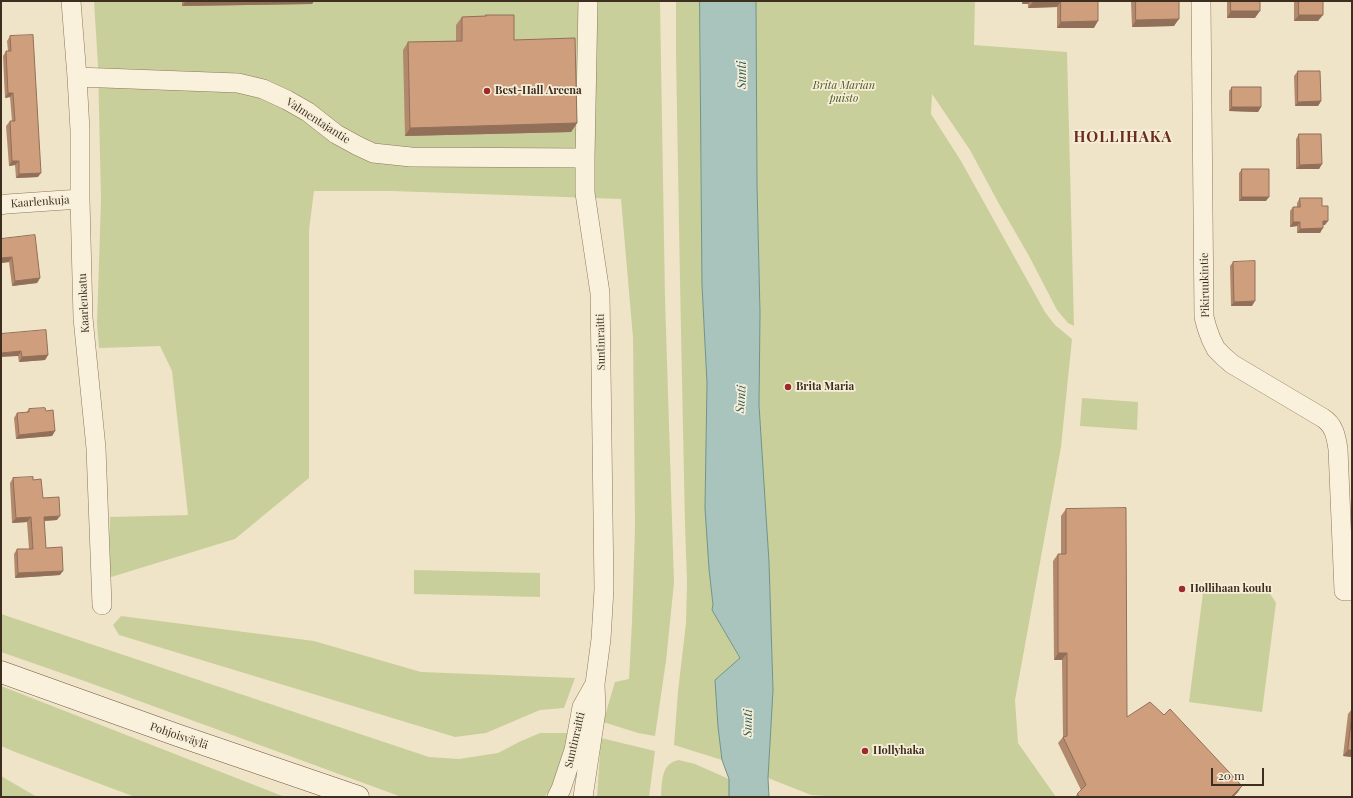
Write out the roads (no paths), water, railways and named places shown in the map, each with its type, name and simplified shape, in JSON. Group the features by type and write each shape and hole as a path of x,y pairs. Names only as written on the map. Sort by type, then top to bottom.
{"main road":[{"name":"Pohjoisväylä","path":"1,672 177,735 358,797"}],"street":[{"name":"Kaarlenkatu","path":"71,1 80,130 83,318 96,448 102,604"},
{"name":"Suntinraitti","path":"583,797 596,711 595,684 601,639 604,589 600,293 585,192 584,158 588,1"},
{"name":"Pikiruukintie","path":"1201,1 1204,317 1206,328 1216,349 1232,364 1331,424 1336,438 1348,591"},
{"name":"Valmentajantie","path":"77,77 238,83 263,89 308,112 326,127 349,142 373,153 419,158 584,158"},
{"name":"Kaarlenkuja","path":"1,205 80,199"},
{"name":"Suntinraitti","path":"557,797 574,750 582,707 595,684"}],"water":[{"name":"Sunti","path":"700,1 756,1 757,184 760,313 759,405 769,562 773,690 768,778 769,797 729,797 729,779 722,760 718,727 715,680 740,658 712,610 713,605 705,508 707,383 702,285"}],"place":[{"name":"Best‑Hall Areena","path":"487,91"},
{"name":"Brita Maria","path":"788,387"},
{"name":"Hollihaan koulu","path":"1182,589"},
{"name":"Hollyhaka","path":"865,751"}],"district":[{"name":"HOLLIHAKA","path":"1123,137"}],"park label":[{"name":"Brita Marian puisto","path":"844,92"}]}
